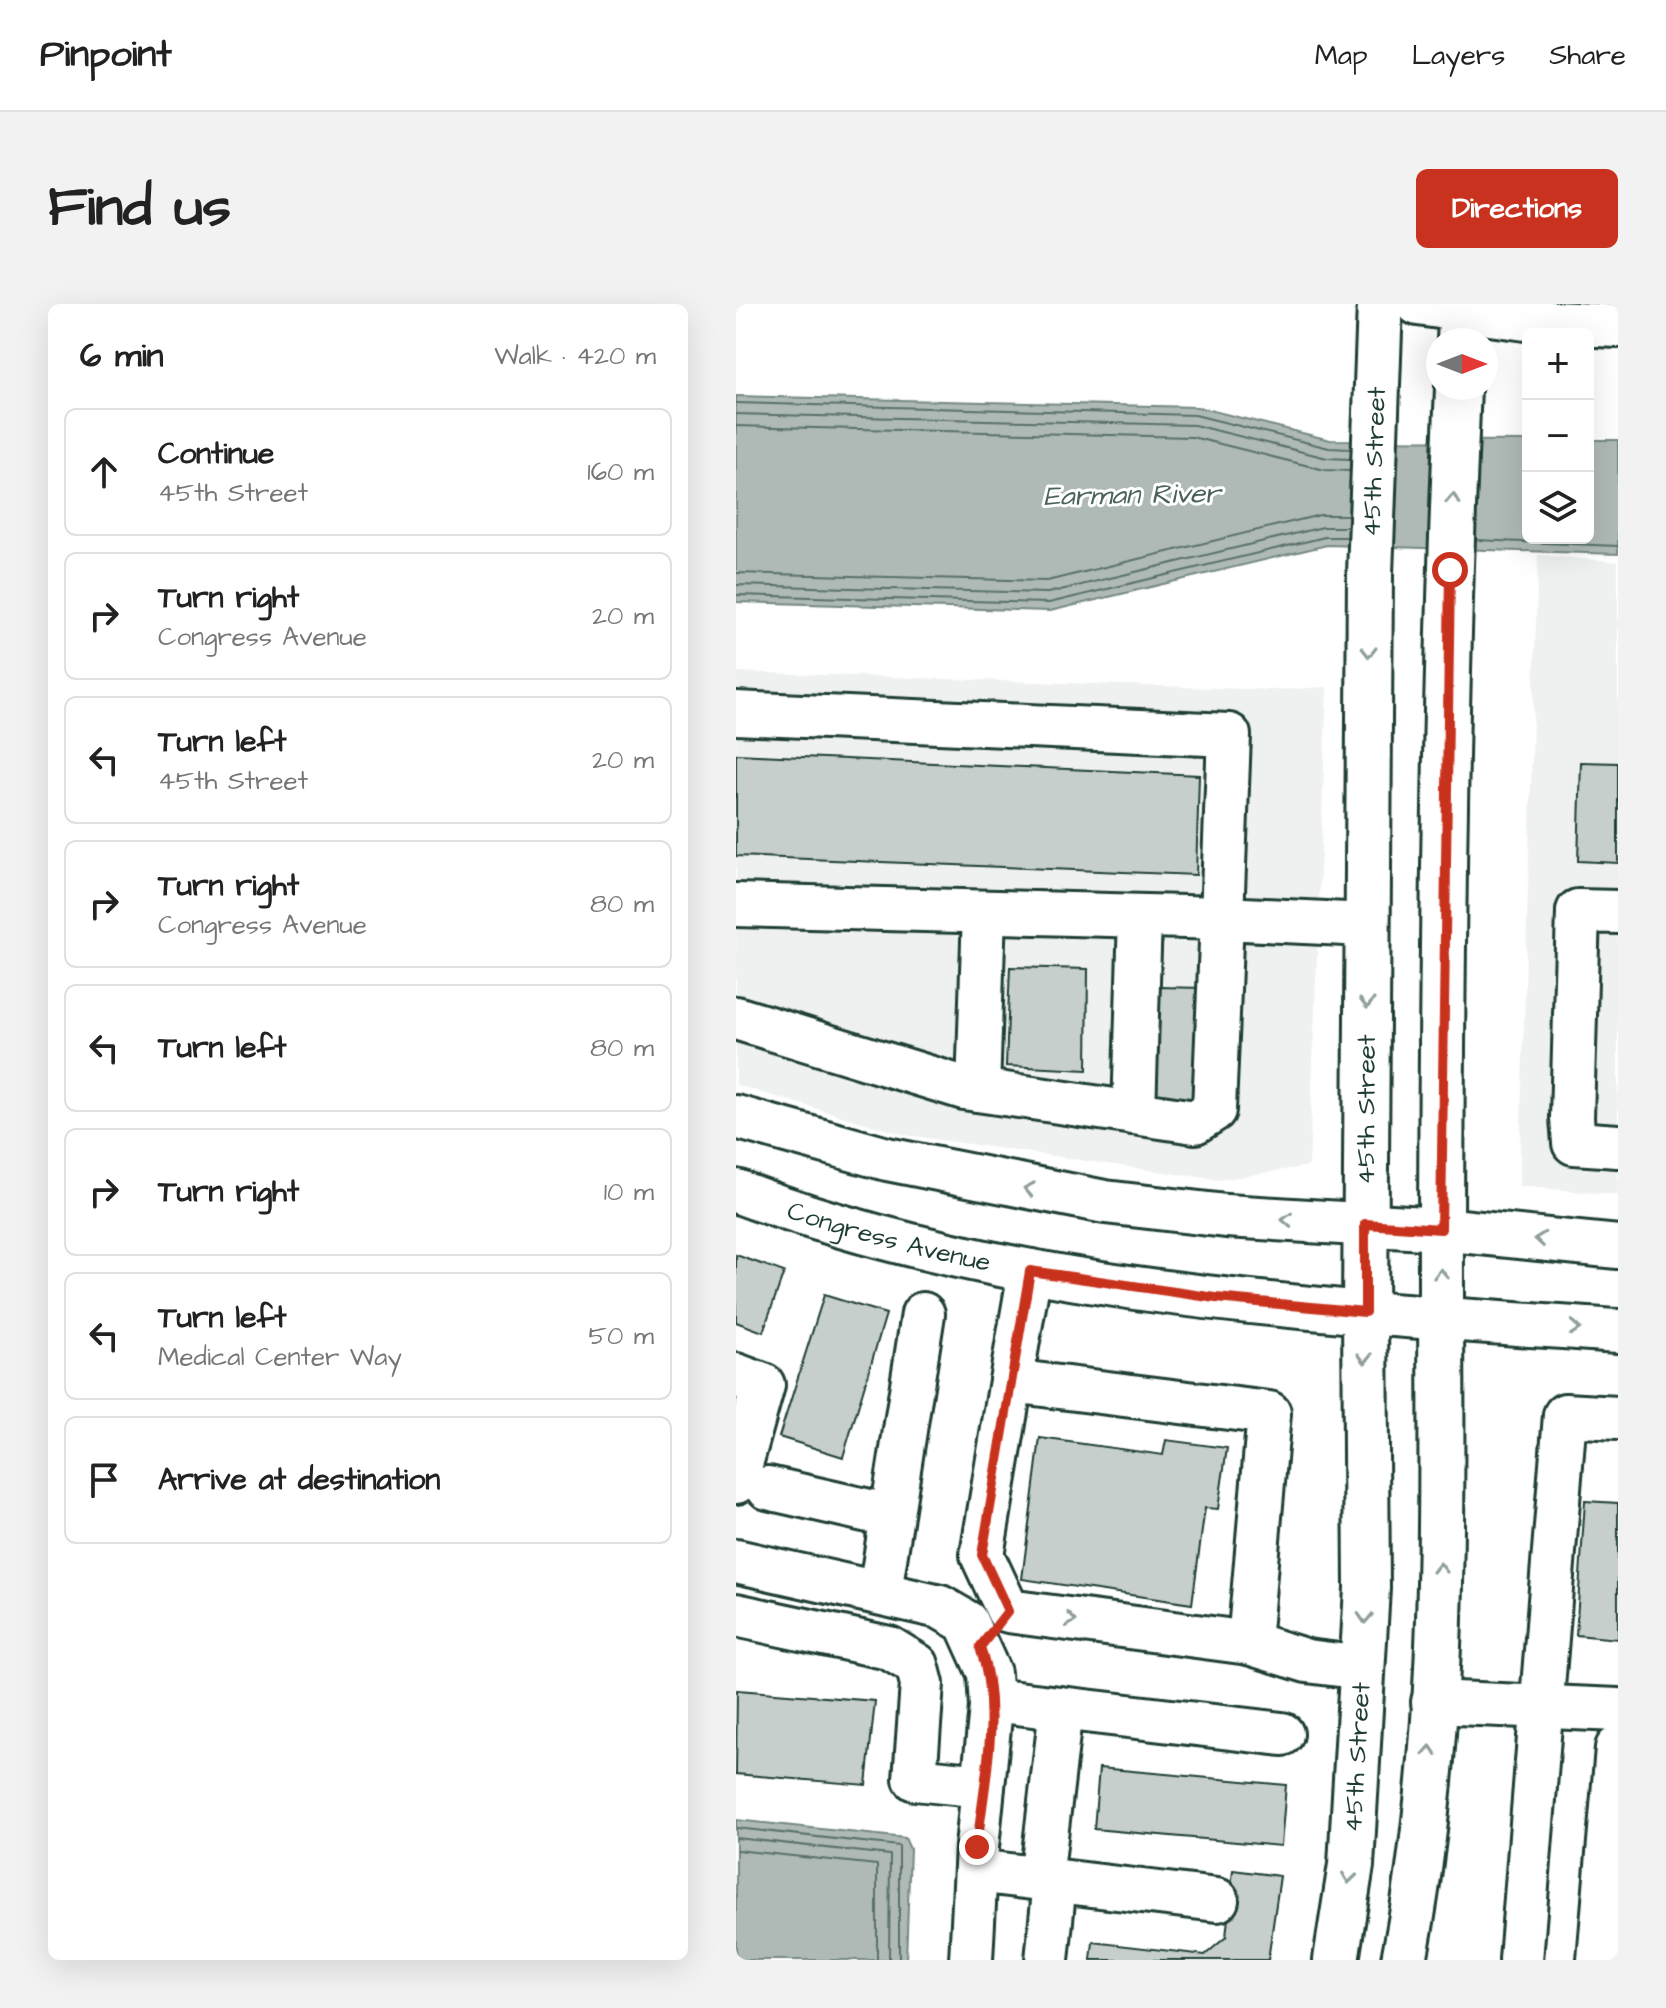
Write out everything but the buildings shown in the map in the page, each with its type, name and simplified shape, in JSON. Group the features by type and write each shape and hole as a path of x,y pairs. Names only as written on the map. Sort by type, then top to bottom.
{"main road":[{"name":"45th Street","path":"1336,1960 1351,1865 1367,1588 1365,1224 1370,574 1380,304"},
{"path":"1404,1960 1427,1801 1440,1591 1441,1229 1450,570 1457,408"}],"street":[{"path":"1418,304 1461,318 1555,323 1611,318"},
{"path":"736,713 1229,735 1214,1110 1195,1122 978,1090 736,1018"},
{"path":"736,905 1222,918 1367,925"},
{"path":"1618,912 1578,911 1572,1118 1574,1143 1618,1146"},
{"path":"978,1090 984,912"},
{"path":"1134,1113 1140,916"},
{"path":"736,1117 887,1159 1105,1202 1226,1216 1441,1229 1618,1247"},
{"name":"Congress Avenue","path":"736,1191 862,1233 963,1259 1030,1271 1216,1298 1618,1331"},
{"path":"1008,1611 982,1555 1030,1271"},
{"path":"880,1592 923,1314"},
{"path":"736,1375 763,1385 752,1485 891,1516"},
{"path":"1011,1381 1269,1413 1249,1643"},
{"path":"1521,1960 1565,1415 1618,1418"},
{"path":"736,1561 940,1607 966,1622 980,1647 989,1673 991,1700 971,1960"},
{"path":"1008,1611 1249,1643 1307,1661 1363,1668"},
{"path":"980,1647 1008,1611"},
{"path":"736,1615 889,1648 917,1665 922,1684 915,1779 983,1786"},
{"path":"991,1700 1282,1734"},
{"path":"1433,1702 1618,1710"},
{"path":"1047,1960 1048,1880 1061,1709"},
{"path":"1599,1960 1614,1845 1617,1748"},
{"path":"976,1871 1217,1900"}],"shaded area":[{"path":"1538,555 1618,562 1618,1195 1519,1186"},
{"path":"736,672 1274,690 1327,687 1309,1166 1219,1180 906,1135 736,1085"}],"water":[{"name":"Earman River","path":"736,396 1197,407 1330,440 1522,441 1522,544 1594,544 1594,440 1618,440 1618,554 1327,545 1050,611 736,602"},
{"path":"736,1820 905,1838 910,1849 906,1960 736,1960"}],"route":[{"path":"977,1847 991,1707 989,1673 980,1647 1008,1611 982,1555 1030,1271 1216,1298 1365,1312 1365,1224 1441,1229 1450,570"}]}
